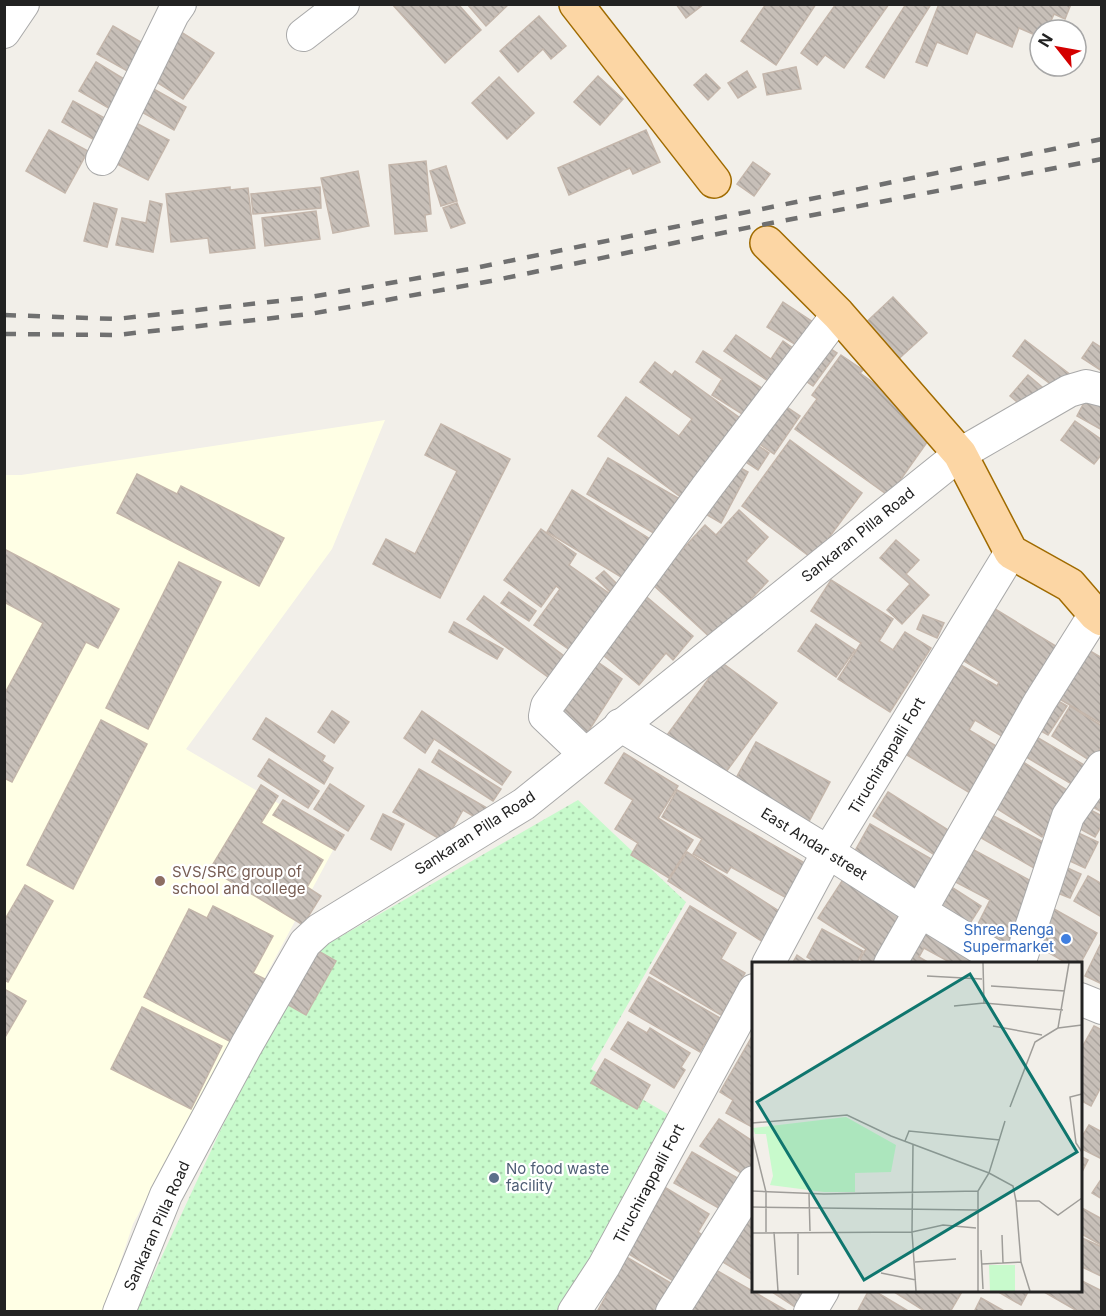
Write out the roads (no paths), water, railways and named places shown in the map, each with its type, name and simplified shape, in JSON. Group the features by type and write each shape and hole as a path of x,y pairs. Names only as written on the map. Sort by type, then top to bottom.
{"main road":[{"path":"576,4 714,181"},
{"path":"767,243 838,314 960,454 1011,552 1070,585 1099,610"}],"street":[{"path":"4,32 23,4"},
{"path":"303,35 343,4"},
{"path":"102,159 169,8"},
{"path":"585,754 545,716 547,706 700,496 838,314"},
{"name":"Sankaran Pilla Road","path":"119,1311 166,1195 246,1046 305,943 319,930 524,804 960,454 1069,391 1086,386 1101,390"},
{"name":"Tiruchirappalli Fort","path":"769,962 828,852 1011,552"},
{"path":"891,962 1039,703 1099,610"},
{"name":"East Andar street","path":"620,725 1005,962"},
{"path":"1019,962 1068,816 1101,767"},
{"name":"Tiruchirappalli Fort","path":"574,1311 604,1266 752,992"},
{"path":"1082,1000 1101,1008"},
{"path":"672,1311 752,1184"},
{"path":"810,1311 822,1292"}],"railway":[{"path":"4,315 116,319 305,298 475,268 1102,139"},
{"path":"4,334 116,335 310,314 491,281 751,227 1102,159"}],"place":[{"name":"SVS/SRC group of school and college","path":"160,881"},
{"name":"Shree Renga Supermarket","path":"1066,939"},
{"name":"No food waste facility","path":"494,1178"}]}
